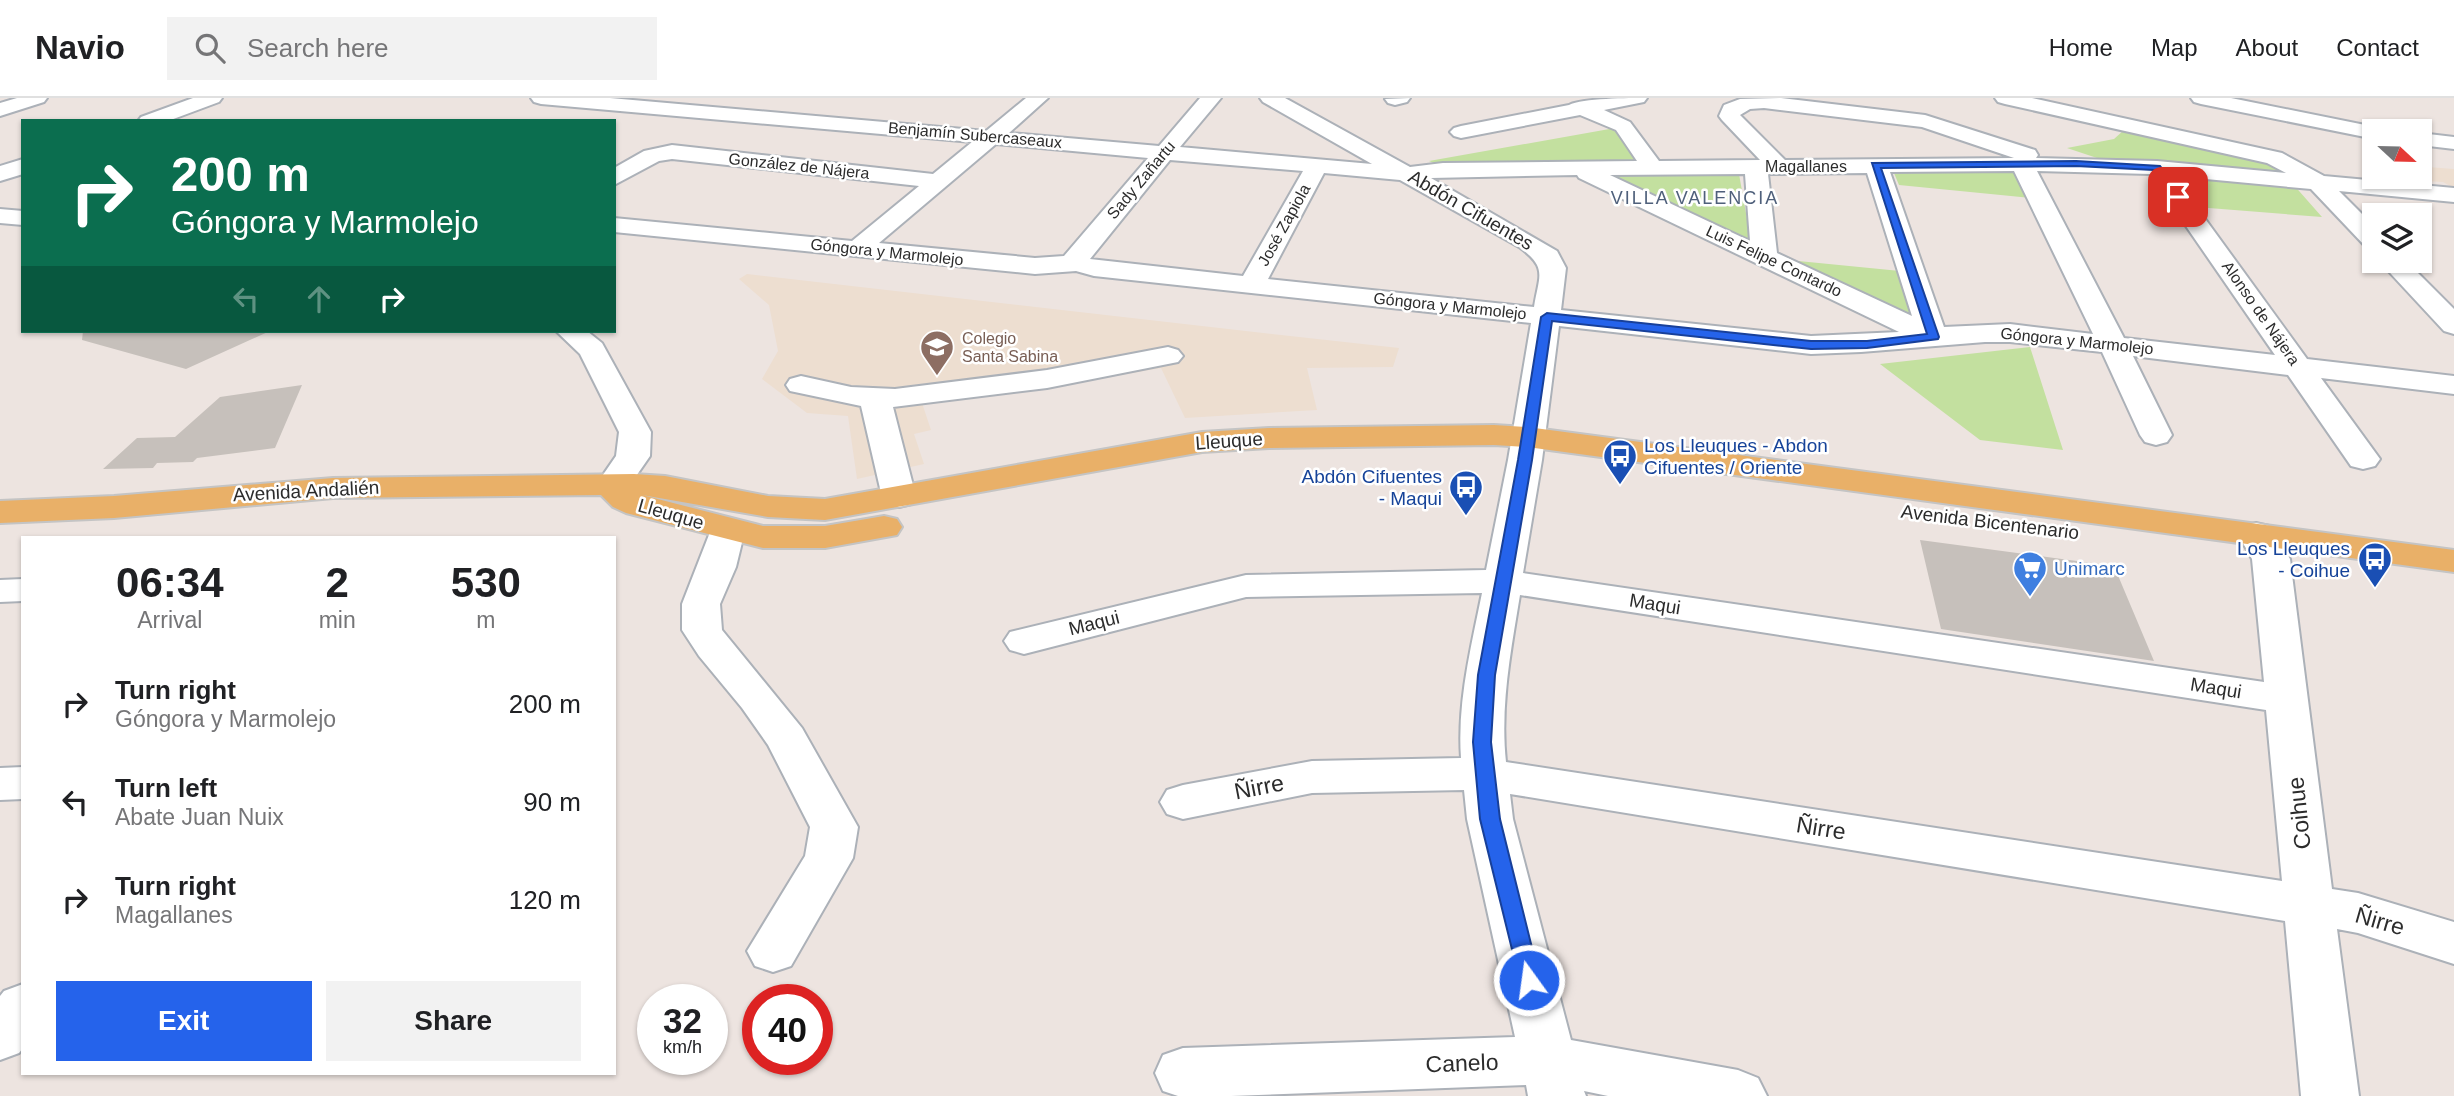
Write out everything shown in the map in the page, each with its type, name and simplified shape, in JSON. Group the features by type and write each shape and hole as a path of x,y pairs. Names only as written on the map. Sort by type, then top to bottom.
{"main road":[{"name":"Lleuque","path":"613,485 663,485 754,505 809,511 899,497 1134,452 1469,457 1526,449"},
{"name":"Avenida Bicentenario","path":"1526,449 2263,547 2454,561"},
{"name":"Lleuque","path":"613,485 625,500 638,506 727,530 773,538 825,537 1133,477 1220,452"},
{"name":"Avenida Andalién","path":"0,512 102,508 333,488 613,485"},
{"name":"Avenida Bicentenario","path":"2263,547 2454,584"}],"street":[{"path":"0,110 37,98"},
{"path":"154,119 212,98"},
{"path":"668,109 688,98"},
{"path":"858,249 989,136 1038,98"},
{"name":"Sady Zañartu","path":"1077,263 1077,255 1211,98"},
{"name":"Abdón Cifuentes","path":"1270,98 1408,174 1548,256 1553,274 1485,687 1482,742 1490,819 1552,1078"},
{"path":"1395,99 1400,98"},
{"path":"1558,98 1623,126 1652,167"},
{"path":"1461,132 1637,98"},
{"path":"2005,98 2260,153 2299,169 2317,182 2362,229"},
{"path":"2201,98 2362,130"},
{"name":"Benjamín Subercaseaux","path":"540,107 573,99 1408,174"},
{"path":"1764,256 1767,166 1728,114 1734,107 1758,102 1933,123 2052,164"},
{"path":"817,122 845,104"},
{"path":"1832,110 1877,154 1933,337"},
{"path":"2432,140 2454,143"},
{"name":"González de Nájera","path":"616,177 662,153 677,153 937,181"},
{"name":"Magallanes","path":"1408,174 1443,170 1767,166 1877,154 2022,164 2157,168 2454,195"},
{"path":"2022,164 2156,435"},
{"name":"José Zapiola","path":"1251,285 1317,166"},
{"path":"0,174 21,167"},
{"name":"Luis Felipe Contardo","path":"1577,168 1933,337"},
{"name":"Alonso de Nájera","path":"2157,168 2363,459"},
{"path":"0,216 21,218"},
{"name":"Góngora y Marmolejo","path":"616,225 1035,267 1077,263 1094,268 1811,345 1867,345 1933,337 2010,333 2454,385"},
{"path":"2404,273 2454,325"},
{"path":"572,333 592,349 635,432 633,456 613,485"},
{"path":"800,386 875,398 1047,379 1168,356"},
{"path":"875,398 899,497"},
{"path":"727,530 717,567 701,604 702,630 787,739 834,827 829,858 773,951"},
{"name":"Coihue","path":"2263,547 2287,699 2330,1096"},
{"name":"Maqui","path":"1024,641 1246,586 1502,581 2287,699"},
{"path":"0,591 21,590"},
{"name":"Ñirre","path":"1183,802 1312,776 1484,774 2358,913 2454,943"},
{"path":"0,784 21,783"},
{"path":"0,1036 21,1010"},
{"name":"Canelo","path":"1183,1073 1552,1078 1738,1096"}],"shaded area":[{"path":"2432,167 2454,169 2454,188 2443,182 2432,181"},
{"name":"Colegio Santa Sabina","path":"747,274 1399,348 1393,367 1307,368 1317,410 1185,418 1161,368 1045,388 922,403 931,430 914,434 924,464 857,479 848,416 807,413 762,379 778,351 769,305 739,279"}],"green space":[{"path":"1615,128 1638,160 1628,164 1441,166 1429,161"},
{"path":"2124,130 2262,160 2282,171 2278,173 2097,158 2067,148 2114,139"},
{"path":"1894,173 2017,173 2031,198 1899,185"},
{"path":"2173,173 2292,183 2322,217 2196,207"},
{"path":"1606,174 1739,174 1752,247"},
{"path":"1777,259 1900,271 1920,325"},
{"path":"2030,347 2063,450 1980,440 1880,364"}],"building":[{"path":"83,333 266,333 186,369 82,340"},
{"path":"302,385 275,448 197,458 193,462 157,463 153,468 103,469 137,438 175,437 220,397"},
{"name":"Unimarc","path":"1920,540 2114,566 2154,661 1941,629"}],"place":[{"name":"Colegio Santa Sabina","path":"937,377"},
{"name":"Los Lleuques - Abdon Cifuentes / Oriente","path":"1620,486"},
{"name":"Abdón Cifuentes - Maqui","path":"1466,517"},
{"name":"Los Lleuques - Coihue","path":"2375,589"},
{"name":"Unimarc","path":"2030,598"}],"district":[{"name":"VILLA VALENCIA","path":"1695,198"}],"route":[{"path":"1529,980 1490,819 1482,742 1486,675 1525,460 1547,317 1811,345 1867,345 1933,337 1876,165 2076,164 2157,168 2178,197"}]}
